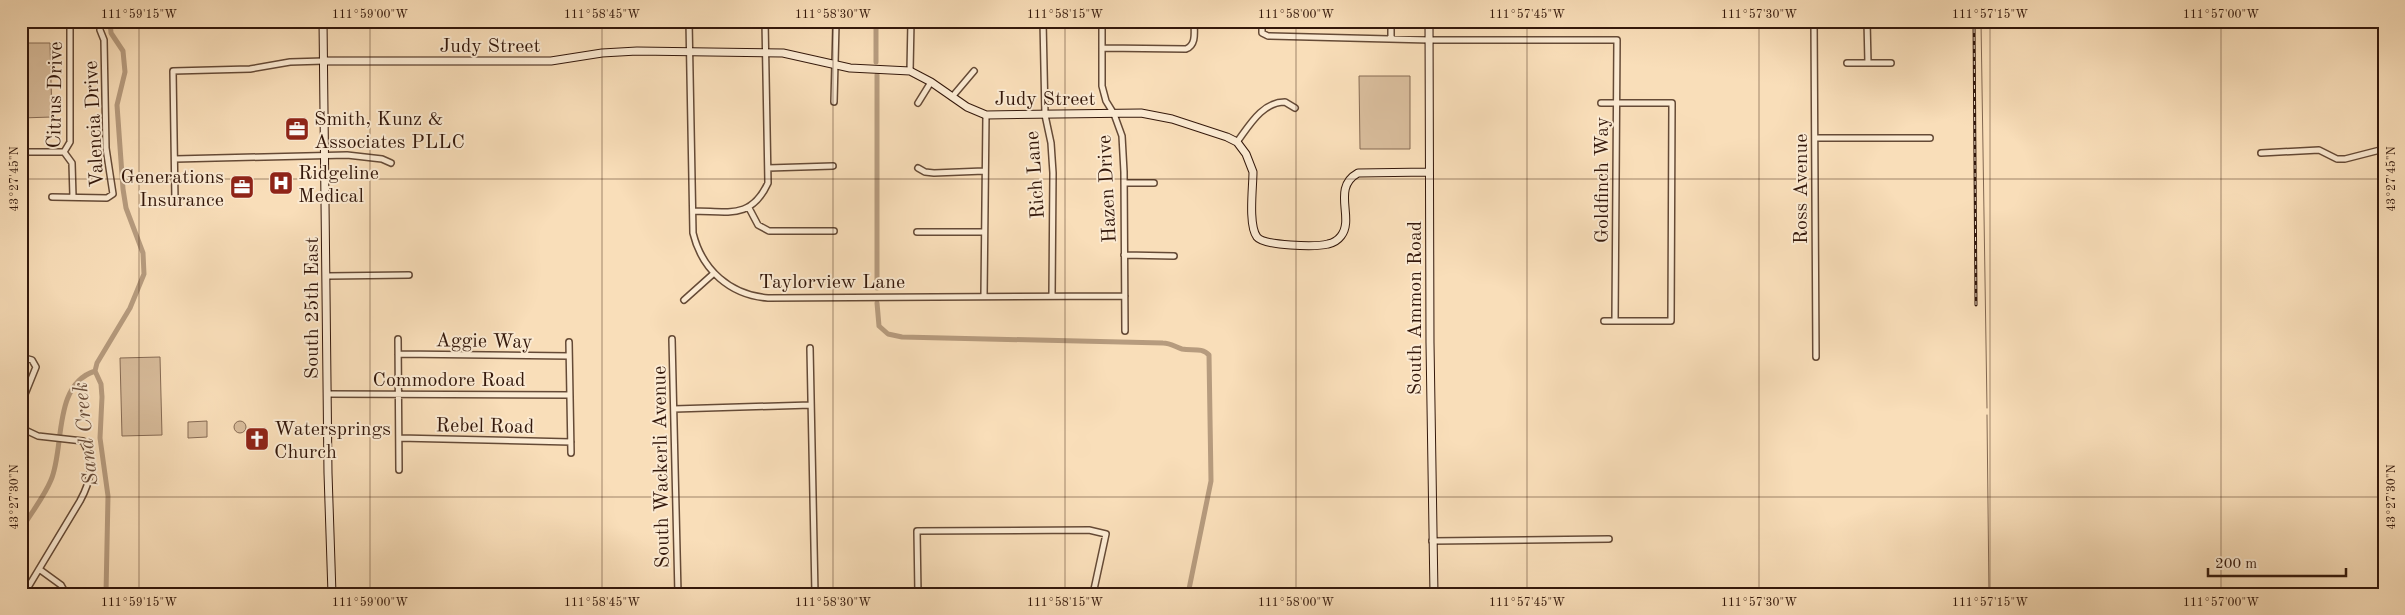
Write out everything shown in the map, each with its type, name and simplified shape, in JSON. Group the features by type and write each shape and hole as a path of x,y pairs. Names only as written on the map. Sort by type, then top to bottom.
{"street":[{"name":"Citrus Drive","path":"70,21 70,142 64,152 72,163 72,197"},
{"name":"Valencia Drive","path":"52,197 107,198 113,194 106,148 104,40 100,30 100,21"},
{"name":"South 25th East","path":"323,21 332,594"},
{"name":"Taylorview Lane","path":"689,21 695,242 703,260 713,274 732,289 744,294 768,298 1125,296"},
{"path":"693,211 739,211 750,208 757,202 768,183 766,21"},
{"path":"910,71 911,21"},
{"name":"Rich Lane","path":"1043,21 1044,115 1051,143 1054,174 1052,296"},
{"name":"Hazen Drive","path":"1102,21 1102,86 1106,101 1114,114 1122,136 1125,331"},
{"path":"1102,48 1191,47 1194,42 1194,21"},
{"path":"1262,21 1263,34 1268,36 1429,40"},
{"path":"1391,21 1391,39"},
{"name":"South Ammon Road","path":"1429,21 1432,540 1434,594"},
{"name":"Ross Avenue","path":"1814,21 1816,357"},
{"path":"1867,21 1868,63"},
{"path":"834,102 836,24"},
{"name":"Goldfinch Way","path":"1429,40 1617,40 1615,321"},
{"name":"Judy Street","path":"324,61 551,62 622,51 766,53 805,56 850,68 910,71 931,82 967,108 986,114 1141,113 1172,119 1237,142"},
{"path":"175,201 173,71 250,69 290,62 324,61"},
{"path":"1848,63 1891,63"},
{"path":"952,96 974,71"},
{"path":"918,103 931,82"},
{"path":"1295,108 1285,102 1270,106 1255,118 1237,142 1246,154 1253,172 1253,229 1258,238 1268,243 1324,245 1336,240 1344,229 1346,185 1350,178 1358,173 1429,172"},
{"path":"1602,103 1672,103 1672,321 1604,321"},
{"path":"984,296 986,114"},
{"path":"1815,138 1930,138"},
{"path":"2261,153 2319,150 2337,159 2344,159 2384,149"},
{"path":"21,152 64,152"},
{"path":"175,158 363,156 391,163"},
{"path":"768,168 833,166"},
{"path":"918,168 925,172 984,171"},
{"path":"1124,183 1154,183"},
{"path":"750,208 758,225 769,231 834,230"},
{"path":"917,232 984,232"},
{"path":"1124,255 1174,256"},
{"path":"684,300 713,274"},
{"path":"328,276 409,275"},
{"name":"South Wackerli Avenue","path":"672,339 678,594"},
{"path":"398,340 399,470"},
{"path":"569,342 571,453"},
{"path":"810,348 815,594"},
{"name":"Aggie Way","path":"398,354 569,356"},
{"path":"21,358 32,360 35,363 35,372 21,404"},
{"name":"Commodore Road","path":"328,394 570,395"},
{"path":"674,409 811,405"},
{"path":"21,428 38,436 83,441 87,448 91,473 84,494 24,594"},
{"name":"Rebel Road","path":"399,438 571,442"},
{"path":"918,594 917,531 1060,530 1089,530 1106,534 1093,594"},
{"path":"1432,540 1609,539"},
{"path":"39,569 61,585 66,594"}],"shaded area":[{"path":"21,43 50,43 52,117 21,118"},
{"path":"1359,76 1410,76 1410,149 1360,149"},
{"path":"160,357 162,435 122,436 120,358"},
{"path":"207,421 207,437 188,438 188,422"},
{"path":"238,421 242,421 246,427 242,433 238,433 234,429 234,425"}],"waterway":[{"name":"Sand Creek","path":"106,594 108,496 100,438 101,384 95,371 97,363 130,308 144,274 143,253 126,208 123,189 117,105 125,72 123,51 111,33 110,21"},
{"path":"876,21 876,62"},
{"path":"1981,21 1987,408"},
{"path":"877,75 877,288"},
{"path":"877,303 879,326 888,334 902,337 1163,343 1182,349 1200,350 1209,355 1211,481 1188,594"},
{"path":"21,530 51,480 55,467 62,419 72,389 81,378 95,371"},
{"path":"1987,415 1989,594"}],"railway":[{"path":"1974,21 1976,305"}],"place":[{"name":"Smith, Kunz & Associates PLLC","path":"297,129"},
{"name":"Ridgeline Medical","path":"281,183"},
{"name":"Generations Insurance","path":"242,187"},
{"name":"Watersprings Church","path":"257,439"}]}
